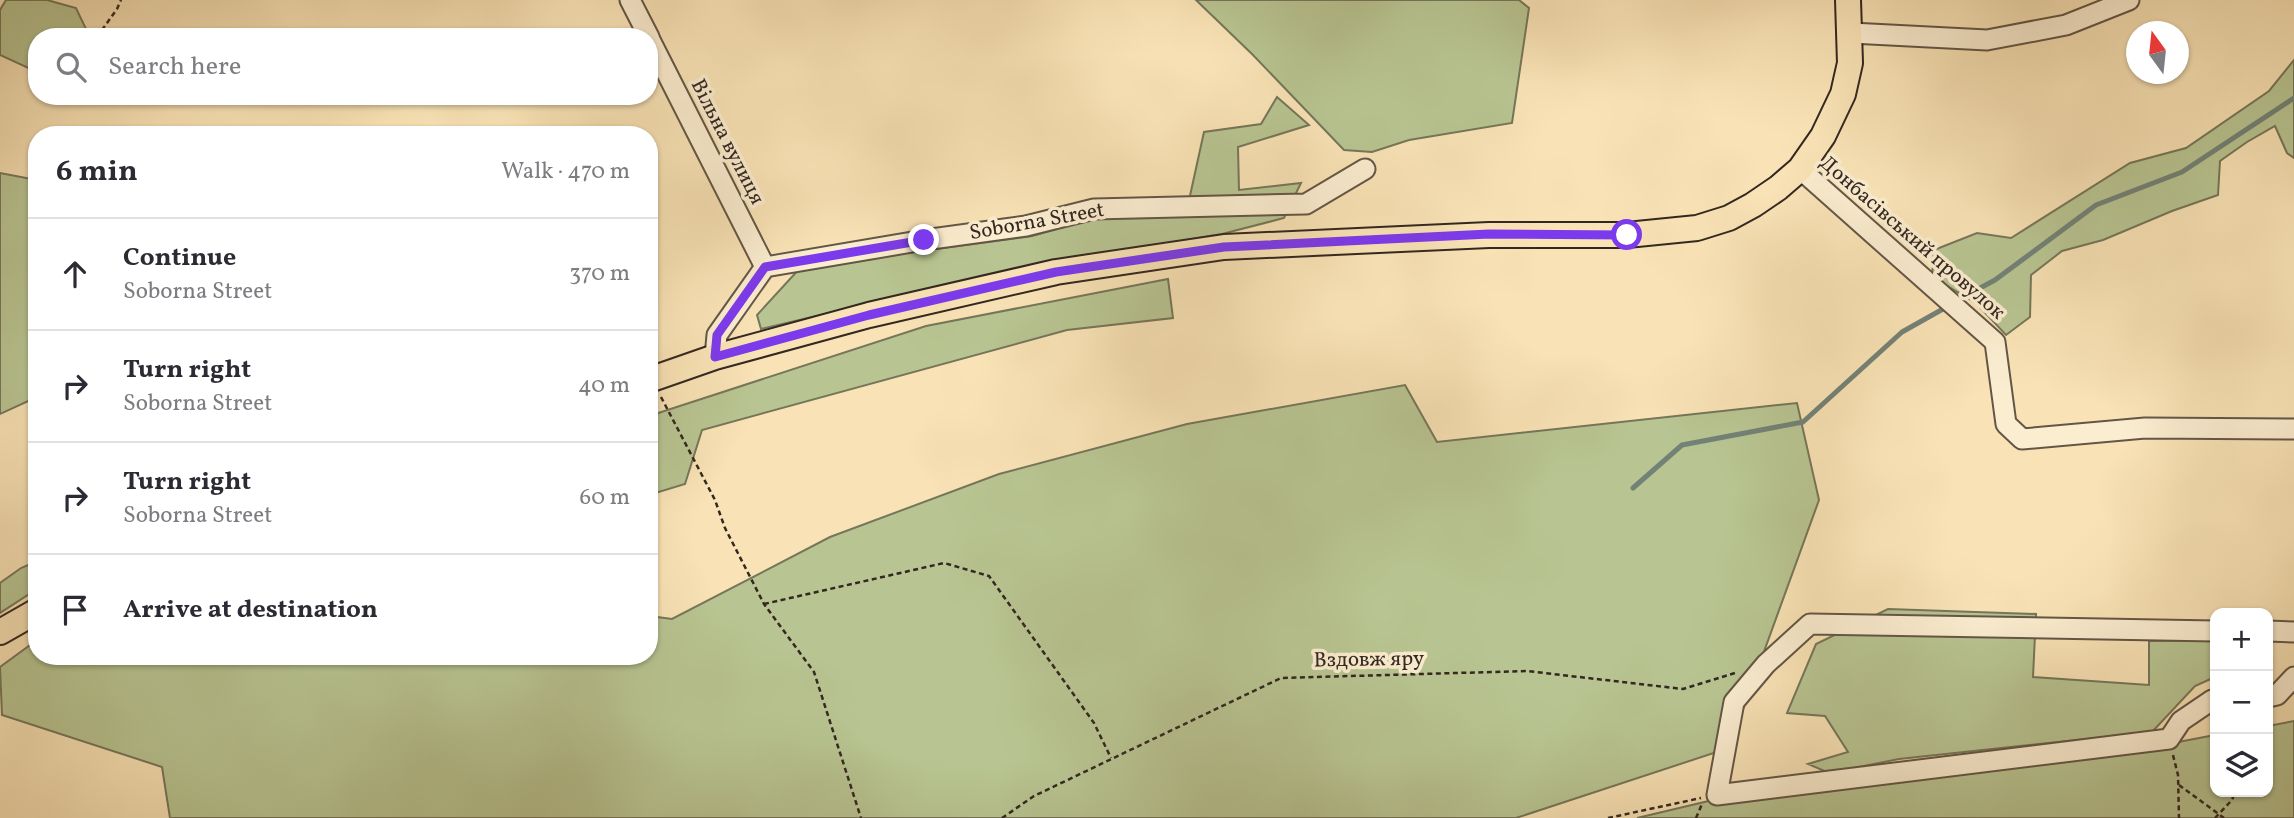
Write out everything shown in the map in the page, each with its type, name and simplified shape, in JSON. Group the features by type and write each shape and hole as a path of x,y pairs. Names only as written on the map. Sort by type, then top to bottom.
{"main road":[{"path":"658,377 715,357 869,315 1056,272 1224,247 1489,234 1627,235 1697,228 1729,218 1754,205 1800,169 1823,136 1843,94 1850,63 1848,0"},
{"path":"0,632 28,616"}],"street":[{"name":"Вільна вулиця","path":"630,0 644,28"},
{"path":"1850,33 1987,40 2066,25 2129,0"},
{"name":"Вільна вулиця","path":"658,55 765,267"},
{"name":"Soborna Street","path":"765,267 1026,226 1094,209 1306,204 1364,169"},
{"name":"Донбасівський провулок","path":"1800,169 1995,342 2006,424 2022,439 2145,428 2294,429"},
{"path":"715,357 717,335 765,267"},
{"path":"2210,631 1810,624 1766,664 1734,702 1717,795 2169,739 2181,721 2210,703"},
{"path":"2273,631 2294,632"},
{"path":"2273,696 2294,677"}],"path":[{"path":"103,28 121,0"},
{"path":"658,395 715,500 724,528 764,604 814,672 861,818"},
{"path":"764,604 944,563 989,576 1094,723 1111,760"},
{"name":"Вздовж яру","path":"1002,818 1034,796 1281,678 1527,671 1683,689 1766,664"},
{"path":"2169,739 2178,775 2179,818"},
{"path":"2178,784 2224,818"},
{"path":"1608,818 1705,797 1696,818"},
{"path":"2215,818 2233,797"}],"green space":[{"path":"6,0 47,0 76,8 86,28 28,28 28,68 0,55 0,10"},
{"path":"1196,0 1519,0 1529,8 1512,123 1409,140 1372,152 1344,150"},
{"path":"2294,60 2294,158 2287,153 2275,126 2220,161 2218,195 2103,240 2062,251 2031,275 2030,317 2006,335 1976,303 1932,277 1934,250 1977,233 2011,238 2130,163 2186,148 2269,91"},
{"path":"1277,97 1309,125 1238,147 1239,190 1301,183 1284,218 1222,234 1020,268 761,329 757,315 801,267 1032,236 1095,218 1186,214 1204,132 1261,124"},
{"path":"0,173 28,178 28,401 0,414"},
{"path":"1168,279 1173,318 1067,330 702,430 685,484 658,492 658,413 926,326"},
{"path":"1405,385 1437,442 1797,403 1819,500 1729,748 1516,818 170,818 162,767 2,715 0,667 28,647 28,665 658,665 658,617 672,619 830,537 999,474 1187,424"},
{"path":"28,565 28,595 0,613 0,583"},
{"path":"1888,609 2036,614 2033,677 2149,685 2149,641 2210,640 2210,679 2195,686 2152,732 1899,759 1829,773 1808,764 1848,752 1825,716 1787,713 1816,644"},
{"path":"2294,721 2294,818 1637,818 1717,799 2173,743 2210,736 2210,797 2273,797 2273,725"}],"waterway":[{"path":"1967,295 1995,280 2096,205 2182,172 2294,98"},
{"path":"1633,488 1682,445 1803,422 1902,332 1943,309"}],"route":[{"path":"924,240 765,267 717,335 715,357 869,315 1056,272 1224,247 1489,234 1627,235"}]}
